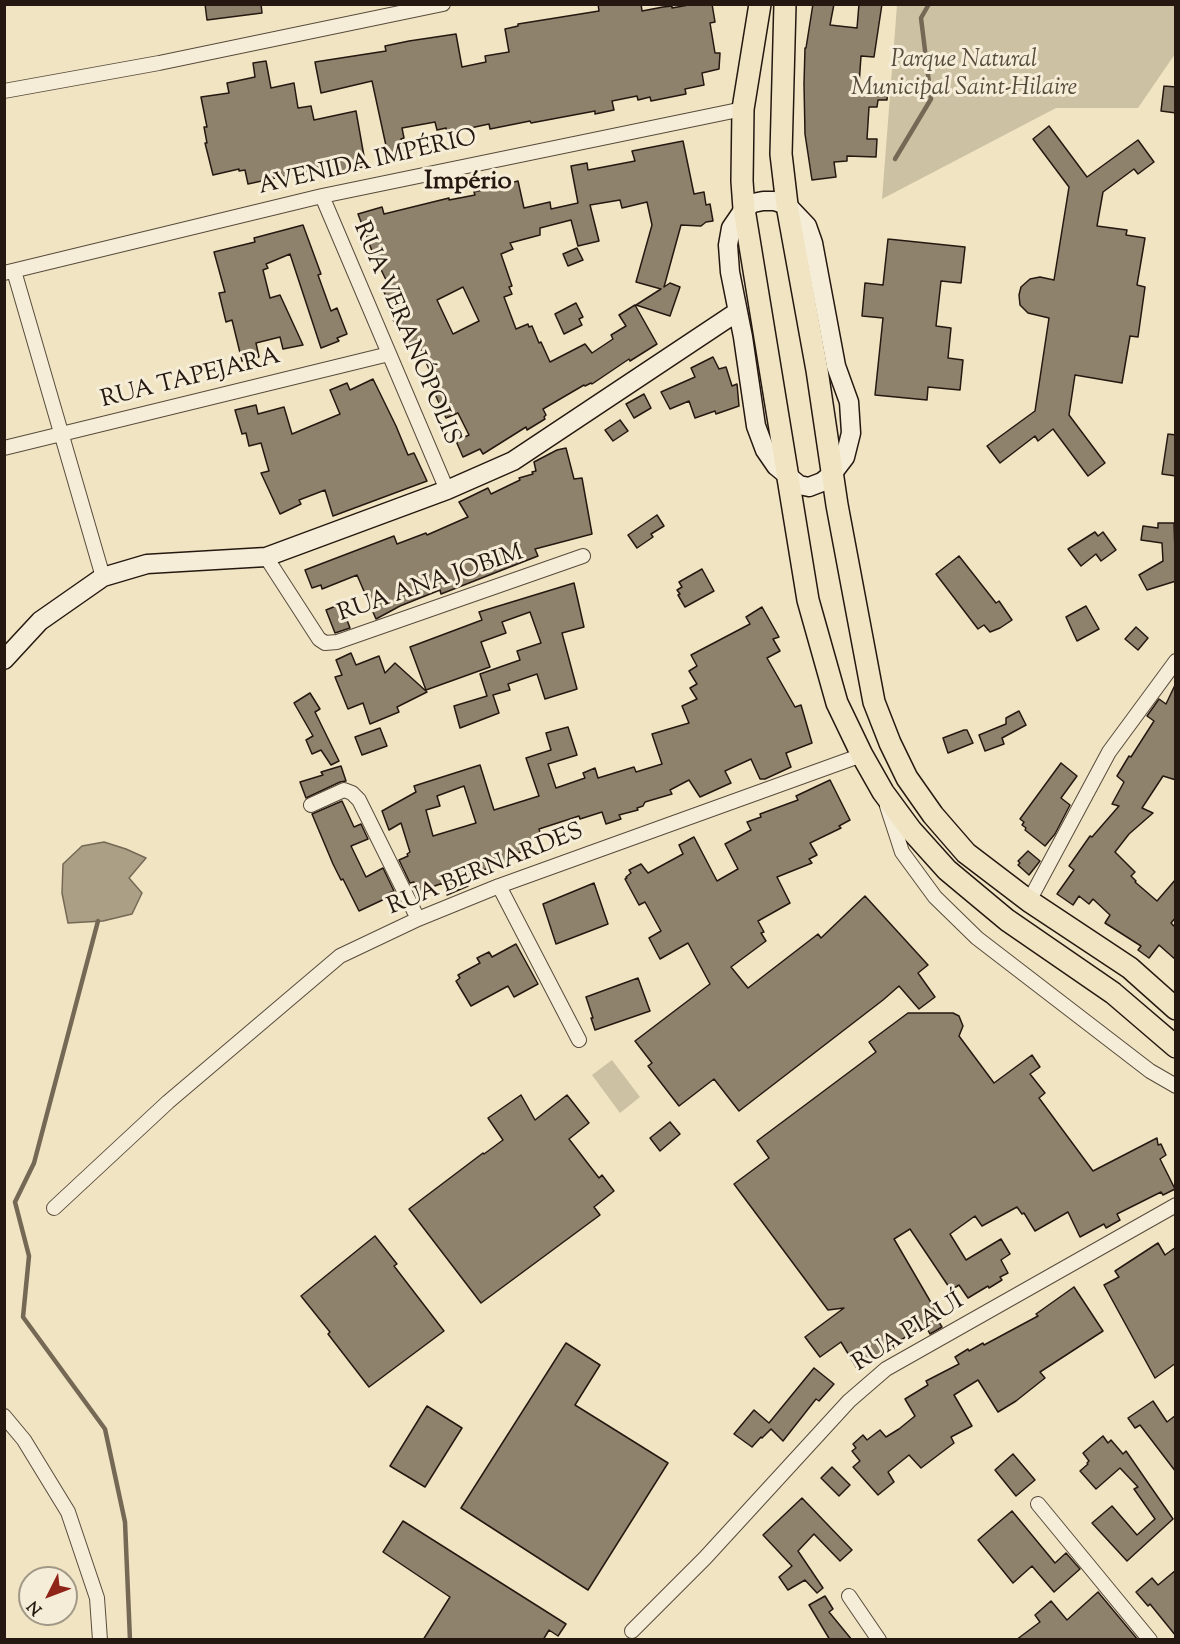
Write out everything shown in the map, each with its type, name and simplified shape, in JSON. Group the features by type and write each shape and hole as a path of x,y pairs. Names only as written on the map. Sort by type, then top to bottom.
{"main road":[{"path":"759,4 743,109 744,209 808,600 837,703 883,792 911,830 947,870 1006,920 1113,993 1176,1047"},
{"path":"785,4 781,154 787,205 817,370 832,474 874,702 907,778 933,815 966,853 1029,902 1130,968 1176,1009"},
{"path":"787,205 764,201 753,203 744,209 731,228 728,246 756,426 765,450 776,466 799,485 809,487 822,482 832,474"},
{"path":"4,660 40,621 103,577 147,564 266,557 447,490 513,461 737,312"}],"street":[{"path":"4,91 170,61 443,4"},
{"name":"AVENIDA IMPÉRIO","path":"9,272 322,196 743,109"},
{"name":"RUA VERANÓPOLIS","path":"322,196 447,490"},
{"path":"9,272 103,577"},
{"name":"RUA TAPEJARA","path":"4,448 389,354"},
{"name":"RUA ANA JOBIM","path":"266,557 319,639 326,643 337,642 583,556"},
{"path":"1029,902 1109,752 1176,661"},
{"name":"RUA BERNARDES","path":"54,1208 168,1102 340,956 418,919 499,886 862,755"},
{"path":"311,805 344,790 352,793 358,800 418,919"},
{"path":"883,792 902,852 935,897 977,938 1150,1071 1176,1086"},
{"path":"499,886 579,1040"},
{"name":"RUA PIAUÍ","path":"632,1631 712,1550 849,1401 886,1369 1176,1204"},
{"path":"4,1416 24,1440 68,1512 97,1598 100,1640"},
{"path":"1038,1504 1150,1640"},
{"path":"849,1596 879,1640"}],"green space":[{"name":"Parque Natural Municipal Saint-Hilaire","path":"897,5 1175,5 1175,54 1138,108 1056,108 882,199"},
{"path":"612,1060 640,1097 620,1113 592,1075"}],"shaded area":[{"path":"104,842 146,858 129,878 142,893 132,914 103,921 68,923 62,893 63,864 82,846"}],"building":[{"path":"205,4 261,4 262,13 207,20"},
{"path":"598,4 641,4 642,11 672,6 672,8 712,4 715,22 710,23 715,53 720,53 719,69 702,73 704,85 685,89 686,94 651,101 650,97 638,100 637,96 612,101 614,110 595,114 595,111 490,129 489,124 447,133 446,128 437,130 435,122 402,128 404,138 401,139 404,152 390,155 388,155 372,81 321,93 315,62 386,51 385,46 456,34 462,67 486,62 485,56 509,52 505,29 518,26 518,24 599,11"},
{"path":"813,4 834,4 830,25 857,28 859,4 882,4 874,57 861,56 859,85 888,84 887,100 878,100 877,107 869,107 867,139 877,139 876,157 847,156 847,161 834,162 836,177 812,180 805,134 804,84 805,48"},
{"path":"266,61 271,88 294,83 298,108 311,106 314,120 356,111 365,162 362,162 363,167 323,178 321,168 248,184 245,170 239,171 239,169 213,175 205,143 207,143 204,127 207,127 201,97 229,93 227,83 255,77 253,63"},
{"path":"1164,86 1176,87 1176,113 1161,111"},
{"path":"1049,126 1087,177 1138,140 1154,162 1138,174 1134,169 1103,192 1097,226 1127,230 1126,235 1145,238 1137,285 1145,287 1138,337 1130,336 1122,383 1075,375 1069,415 1105,463 1088,476 1053,429 1038,441 1035,436 1000,463 987,446 1035,411 1049,318 1028,313 1020,305 1019,295 1021,287 1030,279 1040,277 1054,280 1069,187 1033,139"},
{"path":"683,141 694,194 704,192 706,205 710,204 713,221 701,226 681,225 664,287 670,283 680,287 670,316 636,305 661,289 636,282 652,225 647,202 622,208 620,200 590,205 599,241 578,246 571,220 540,228 540,235 510,243 513,249 501,254 512,286 509,287 512,294 504,297 516,329 528,324 529,327 532,326 550,362 585,344 592,353 613,339 611,335 626,326 619,315 635,305 657,344 630,361 629,359 592,384 584,385 543,409 545,419 527,430 526,427 483,454 480,449 463,457 456,441 469,435 458,413 446,418 433,390 437,388 417,341 410,344 402,326 397,328 387,307 390,305 384,292 388,290 386,285 388,284 358,214 382,207 384,214 449,198 449,200 475,195 474,192 518,181 524,208 550,202 551,209 578,203 571,166 587,163 588,170 635,161 632,151","holes":["463,287 479,321 453,334 437,300"]},
{"path":"303,225 321,274 318,275 331,311 337,308 347,334 337,338 339,341 321,348 290,254 266,264 268,268 263,270 270,298 280,295 303,345 283,349 280,337 256,343 259,357 242,361 232,320 226,322 219,293 225,292 214,252 255,242 254,238"},
{"path":"888,239 965,247 961,283 941,281 936,326 951,328 948,358 963,360 960,390 928,387 927,400 875,395 883,318 862,316 865,283 883,285"},
{"path":"577,248 583,260 568,266 563,254"},
{"path":"576,303 583,317 579,319 582,325 564,334 555,314"},
{"path":"713,357 719,369 726,367 732,386 737,384 739,406 695,418 689,401 670,409 661,392 695,377 691,368"},
{"path":"373,379 408,455 414,453 427,481 333,516 325,490 299,500 301,504 280,514 261,473 269,471 261,443 249,446 246,433 242,434 235,410 256,405 258,414 284,407 292,434 340,414 330,390 347,383 350,390"},
{"path":"644,394 651,408 634,418 626,404"},
{"path":"620,420 628,431 613,441 605,430"},
{"path":"1168,434 1176,435 1176,476 1162,474"},
{"path":"566,448 574,479 582,478 592,534 535,549 538,556 441,594 440,590 400,606 376,619 357,575 322,589 321,585 312,588 305,570 394,536 397,544 426,533 427,535 468,517 459,502 488,488 491,494 520,480 519,478 533,474 532,472 536,471 534,462"},
{"path":"657,515 664,526 651,534 653,537 637,548 628,535"},
{"path":"1158,523 1174,523 1176,581 1147,590 1139,575 1163,561 1162,543 1141,540 1143,526 1158,528"},
{"path":"1095,532 1098,536 1103,532 1116,550 1101,561 1096,554 1081,566 1068,549"},
{"path":"959,556 996,603 999,601 1012,620 990,632 984,625 978,629 936,574"},
{"path":"702,569 714,591 685,607 678,595 680,594 677,590 682,587 679,582"},
{"path":"574,583 584,627 562,633 577,689 545,699 537,674 508,684 510,690 493,695 499,713 460,728 454,706 487,696 480,674 520,660 517,651 541,643 530,612 502,622 506,633 481,642 490,667 426,690 410,647 482,620 479,612"},
{"path":"341,604 350,628 335,633 326,610"},
{"path":"1086,606 1099,629 1077,641 1066,617"},
{"path":"762,607 779,637 773,639 780,651 767,658 795,707 801,705 812,743 786,753 791,767 765,779 760,779 751,759 725,771 731,783 700,797 689,780 670,790 672,794 645,802 643,806 637,808 638,810 619,815 621,819 606,824 602,812 580,819 579,816 539,829 541,837 531,840 533,848 506,857 507,862 465,876 468,886 447,895 443,883 418,892 414,882 410,883 399,860 408,856 410,852 401,823 389,830 382,811 416,792 414,786 480,765 494,810 539,796 526,758 551,750 546,733 568,727 577,755 548,764 556,788 585,778 583,773 595,768 598,778 634,767 636,772 662,764 652,734 689,723 682,706 697,699 690,688 697,684 689,671 697,666 691,655 750,624 746,617","holes":["464,786 476,823 433,836 426,810 440,806 437,796"]},
{"path":"1136,627 1148,638 1138,650 1125,639"},
{"path":"351,653 356,665 379,656 385,673 395,663 427,692 397,707 399,712 370,724 363,703 348,709 335,677 342,675 336,660"},
{"path":"1176,683 1176,780 1163,776 1142,808 1153,813 1129,834 1115,852 1135,872 1131,876 1135,882 1157,901 1176,879 1176,917 1171,923 1176,928 1176,960 1159,945 1149,958 1138,950 1141,946 1105,923 1110,915 1093,899 1089,904 1079,896 1073,905 1057,894 1074,870 1069,866 1090,836 1092,837 1119,806 1112,804 1124,782 1117,776 1154,721 1147,716 1159,699 1166,704"},
{"path":"310,693 320,709 315,712 339,761 331,765 321,750 312,754 306,740 313,736 294,703"},
{"path":"1019,711 1026,725 1002,738 1004,744 985,751 979,735 1006,724 1006,718"},
{"path":"380,728 387,746 362,755 355,737"},
{"path":"967,730 973,743 948,753 943,738"},
{"path":"1061,763 1077,776 1061,798 1070,805 1055,834 1045,846 1025,830 1026,828 1022,825 1024,822 1020,819"},
{"path":"341,766 346,781 306,798 300,782 323,775 321,772"},
{"path":"830,780 850,820 839,826 841,828 810,843 817,855 809,859 812,863 777,877 790,903 758,921 766,941 731,967 748,988 818,934 821,938 865,896 928,965 918,973 935,997 919,1009 899,986 739,1111 714,1079 679,1106 648,1066 652,1063 635,1041 710,984 688,943 660,959 649,938 661,931 645,902 639,905 625,879 631,873 629,870 641,864 648,873 683,854 679,845 694,837 717,881 738,869 725,844 751,830 747,822 761,817 760,814 798,800 796,796"},
{"path":"342,801 354,827 361,824 368,839 351,846 366,877 383,868 394,891 389,893 391,896 359,911 333,864 312,814"},
{"path":"1028,851 1040,861 1029,875 1018,865 1020,863 1018,861"},
{"path":"594,883 608,924 556,944 543,904"},
{"path":"516,944 538,984 514,997 508,986 471,1006 456,981 460,978 458,975 480,963 477,958 489,952 492,957"},
{"path":"638,978 650,1011 595,1030 586,997"},
{"path":"908,1013 953,1013 959,1016 963,1026 959,1036 994,1083 1032,1055 1040,1067 1030,1074 1045,1093 1039,1098 1093,1171 1157,1138 1158,1145 1161,1144 1166,1155 1160,1159 1175,1189 1163,1195 1161,1192 1117,1214 1120,1220 1106,1228 1104,1224 1080,1237 1068,1212 1035,1231 1024,1213 1022,1214 1017,1207 982,1226 975,1216 950,1234 966,1260 1001,1239 1010,1254 1001,1260 1008,1273 1000,1277 1002,1280 968,1298 959,1285 951,1290 910,1229 894,1239 940,1318 937,1319 942,1327 930,1334 925,1325 893,1345 894,1349 858,1370 841,1342 820,1357 805,1337 844,1308 828,1310 734,1184 769,1158 757,1141 876,1052 869,1042"},
{"path":"521,1095 535,1120 567,1095 589,1123 569,1139 599,1178 602,1175 614,1191 594,1207 600,1215 481,1303 409,1209 503,1140 488,1118"},
{"path":"670,1122 680,1134 660,1151 650,1138"},
{"path":"375,1236 397,1264 394,1266 444,1331 369,1387 301,1296"},
{"path":"1158,1243 1165,1255 1176,1247 1176,1363 1155,1378 1104,1285 1119,1277 1115,1271"},
{"path":"1074,1287 1103,1331 1040,1372 1045,1378 998,1412 978,1380 954,1395 972,1426 951,1437 954,1443 921,1468 909,1455 888,1472 894,1482 878,1495 853,1467 860,1461 852,1451 856,1448 853,1444 863,1435 867,1440 880,1430 886,1437 899,1429 915,1416 905,1399 928,1385 926,1381 959,1364 955,1357 968,1349 969,1351 983,1343 984,1345 1038,1316 1036,1314"},
{"path":"566,1343 600,1365 575,1405 668,1463 588,1590 461,1508"},
{"path":"814,1368 834,1384 819,1401 816,1399 783,1441 771,1429 752,1447 734,1434 754,1410 769,1423"},
{"path":"1153,1401 1167,1422 1176,1415 1176,1472 1140,1425 1135,1428 1128,1418"},
{"path":"427,1406 462,1428 425,1487 390,1466"},
{"path":"1103,1436 1108,1443 1111,1440 1123,1454 1126,1451 1173,1519 1127,1561 1092,1523 1112,1506 1137,1535 1155,1519 1134,1489 1138,1487 1120,1468 1096,1489 1080,1471 1089,1461 1083,1453"},
{"path":"1013,1454 1035,1480 1016,1496 995,1470"},
{"path":"832,1467 850,1485 839,1496 821,1478"},
{"path":"802,1498 852,1550 840,1561 814,1534 798,1551 823,1588 817,1593 805,1580 788,1590 779,1577 792,1566 763,1535"},
{"path":"1012,1511 1055,1563 1066,1553 1080,1569 1054,1592 1032,1566 1013,1583 978,1540"},
{"path":"403,1521 566,1624 558,1636 549,1630 543,1640 423,1640 450,1597 383,1552"},
{"path":"1176,1570 1176,1636 1150,1604 1148,1606 1136,1592 1152,1578 1158,1585"},
{"path":"1098,1592 1138,1640 1016,1640 1040,1622 1035,1615 1051,1601 1067,1620"},
{"path":"825,1596 833,1609 829,1612 852,1640 830,1640 809,1605"}],"waterway":[{"path":"895,159 931,99 921,18 929,4"},
{"path":"98,921 34,1163 15,1202 29,1256 23,1317 105,1429 125,1522 130,1640"}],"district":[{"name":"Império","path":"468,184"}]}
